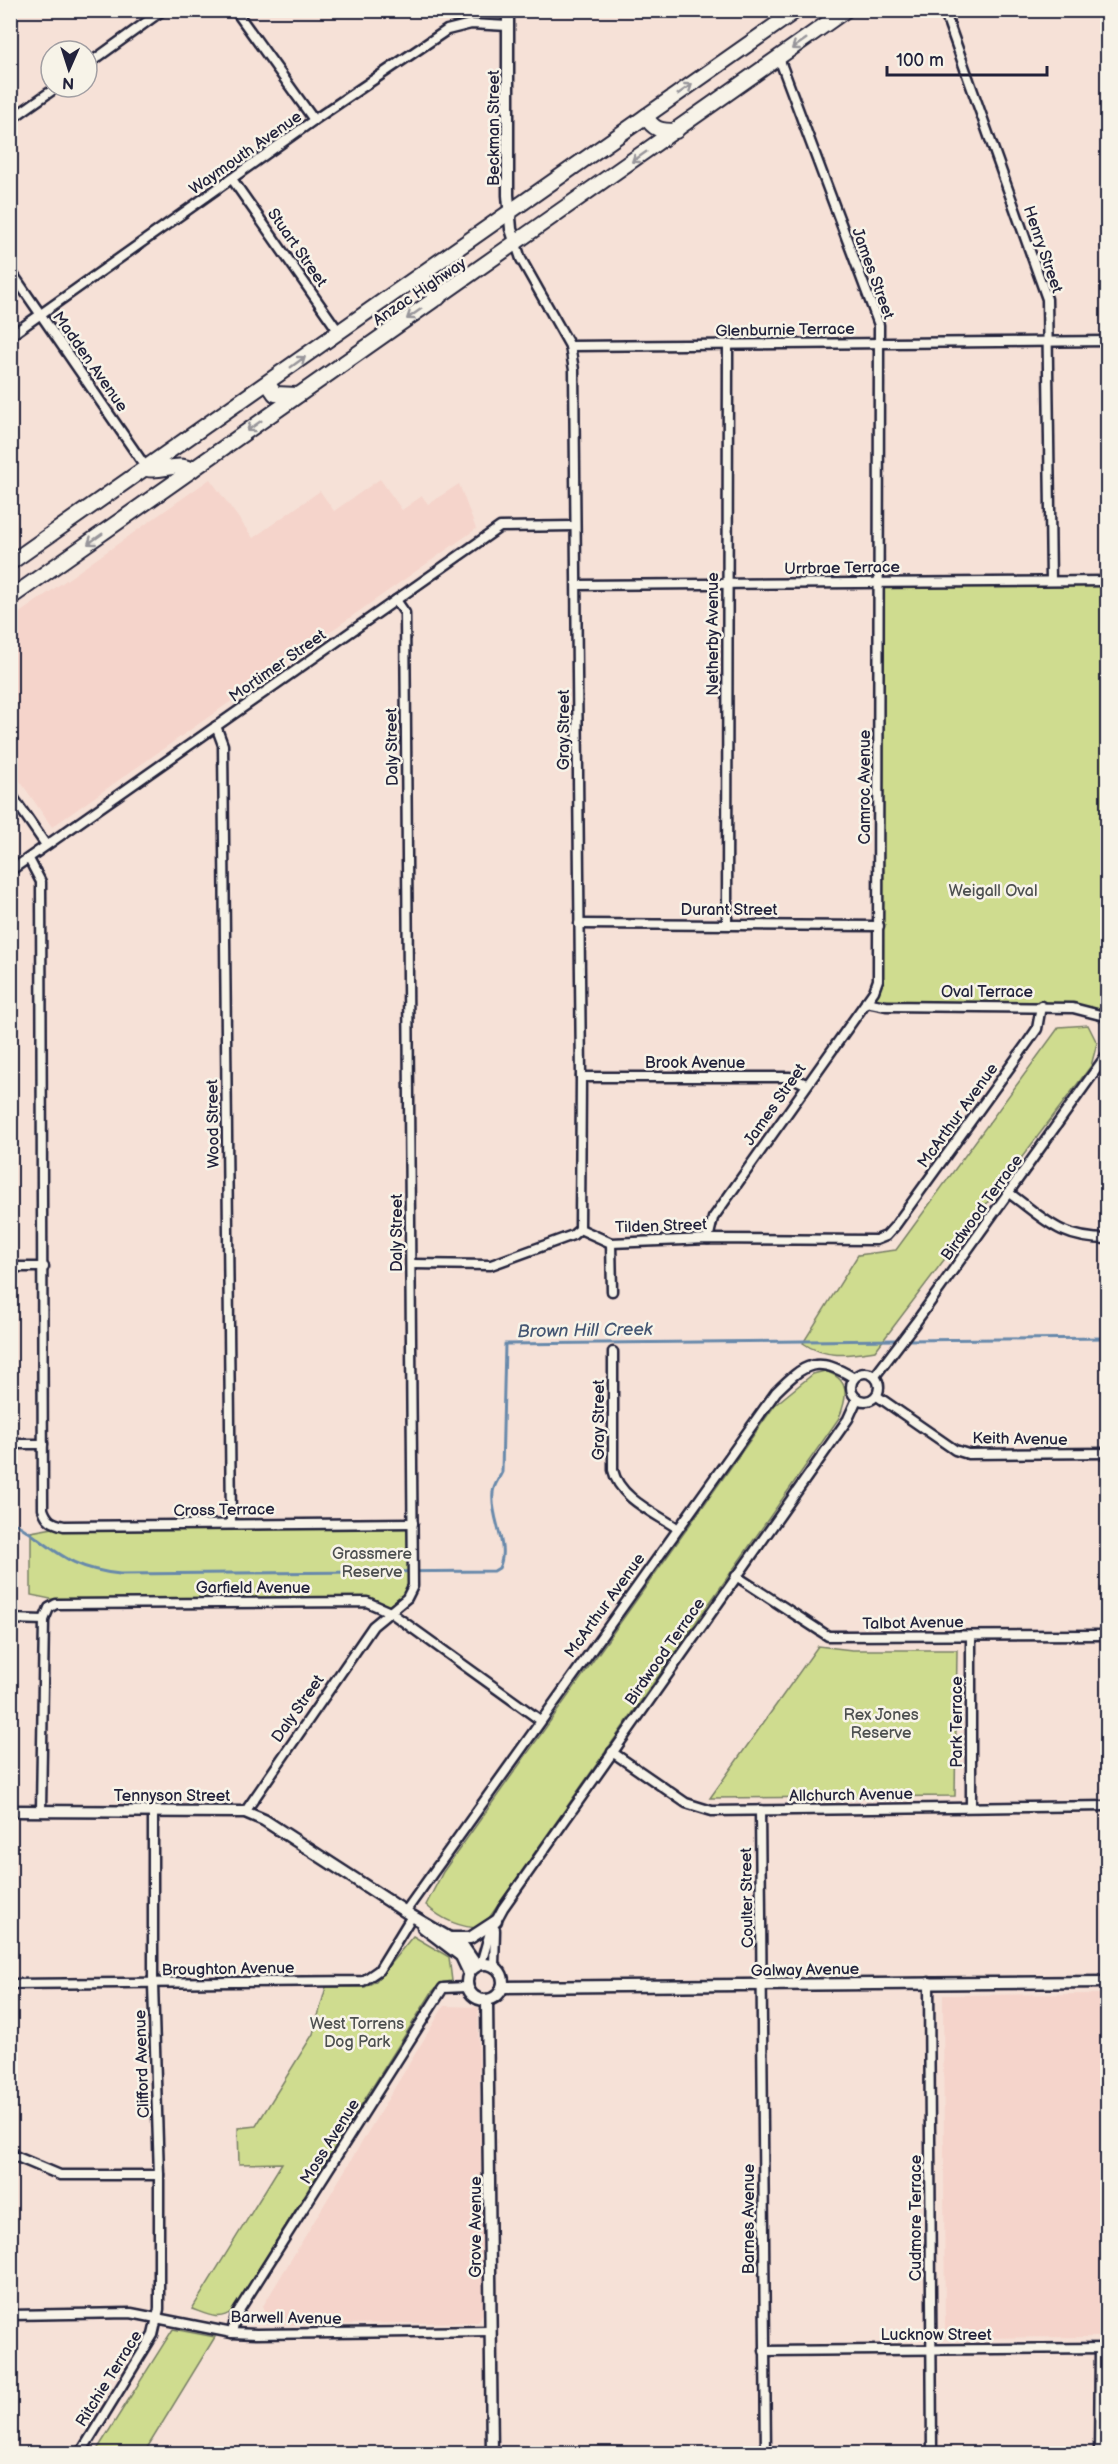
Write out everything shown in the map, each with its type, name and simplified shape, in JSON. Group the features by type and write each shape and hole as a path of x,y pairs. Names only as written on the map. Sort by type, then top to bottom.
{"highway":[{"name":"Anzac Highway","path":"10,563 268,384 797,10"},
{"name":"Anzac Highway","path":"10,598 846,10"},
{"path":"646,117 651,127 676,130"},
{"path":"421,275 438,298"},
{"path":"268,384 275,394 298,395"},
{"path":"147,468 158,471 178,465 192,470"}],"street":[{"path":"236,10 314,120"},
{"name":"Beckman Street","path":"508,10 510,212 516,244"},
{"name":"Henry Street","path":"944,10 1047,299 1052,580"},
{"path":"99,56 158,12"},
{"name":"Waymouth Avenue","path":"10,336 314,120 447,30 471,24 508,26"},
{"name":"James Street","path":"779,58 879,325 880,582"},
{"path":"10,120 40,99"},
{"name":"Stuart Street","path":"232,179 339,332"},
{"name":"Gray Street","path":"516,244 521,259 570,346 574,370 581,1077 580,1229"},
{"name":"Madden Avenue","path":"10,270 147,468"},
{"name":"Glenburnie Terrace","path":"570,346 1107,341"},
{"name":"Netherby Avenue","path":"727,923 728,345"},
{"name":"Mortimer Street","path":"10,872 500,527 575,526"},
{"name":"Urrbrae Terrace","path":"577,585 1107,580"},
{"name":"Camroc Avenue","path":"874,992 878,980 879,926 880,582"},
{"name":"Daly Street","path":"245,1812 373,1626 407,1598 413,1586 405,613 396,600"},
{"name":"Wood Street","path":"216,726 223,745 231,1523"},
{"path":"10,793 46,845"},
{"path":"10,1444 43,1444 41,882 29,858"},
{"name":"Durant Street","path":"579,924 727,923 879,926"},
{"name":"James Street","path":"708,1239 713,1218 806,1084 874,992"},
{"name":"Oval Terrace","path":"866,1002 886,1006 1041,1006 1073,1008 1107,1017"},
{"name":"McArthur Avenue","path":"886,1236 1037,1029 1041,1006"},
{"name":"Birdwood Terrace","path":"875,1376 1009,1193 1107,1053"},
{"name":"Brook Avenue","path":"581,1077 790,1077 806,1084"},
{"path":"1009,1193 1064,1233 1086,1239 1107,1239"},
{"path":"411,1264 491,1265 573,1235 580,1229"},
{"name":"Tilden Street","path":"580,1229 611,1244 708,1239 854,1242 876,1240 886,1236"},
{"path":"611,1244 612,1292"},
{"path":"10,1267 44,1267"},
{"name":"Gray Street","path":"613,1352 613,1470 616,1482 624,1491 677,1528"},
{"name":"McArthur Avenue","path":"408,1914 540,1720 776,1392 790,1378 812,1365 832,1365 854,1378"},
{"path":"867,1372 875,1376 880,1388 877,1396 864,1401 857,1399 851,1391 854,1378 867,1372"},
{"name":"Keith Avenue","path":"877,1396 955,1450 968,1454 1107,1453"},
{"name":"Birdwood Terrace","path":"475,1967 496,1921 612,1752 848,1419 857,1399"},
{"name":"Cross Terrace","path":"43,1444 43,1509 46,1518 53,1524 64,1526 413,1522"},
{"name":"Talbot Avenue","path":"736,1576 828,1636 1107,1635"},
{"name":"Garfield Avenue","path":"44,1620 49,1608 56,1604 70,1603 367,1602 390,1612 540,1720"},
{"path":"10,1619 44,1620 41,1810"},
{"name":"Park Terrace","path":"971,1636 971,1807"},
{"name":"Allchurch Avenue","path":"612,1752 686,1803 712,1811 1107,1806"},
{"name":"Tennyson Street","path":"10,1810 245,1812 264,1820 408,1914 463,1946 475,1967"},
{"name":"Clifford Avenue","path":"153,1810 153,1984 159,2175 158,2317"},
{"name":"Coulter Street","path":"760,1810 761,1985"},
{"name":"Tennyson Street","path":"408,1914 475,1967"},
{"name":"Broughton Avenue","path":"10,1984 363,1981 379,1970 408,1914"},
{"path":"451,1938 470,1938 496,1921"},
{"path":"494,1966 475,1967 467,1986 475,1997 487,2000 495,1997 502,1987 502,1978 494,1966 496,1921"},
{"name":"Cudmore Terrace","path":"929,1982 932,2454"},
{"name":"Galway Avenue","path":"502,1987 1107,1982"},
{"name":"Barnes Avenue","path":"761,1985 766,2454"},
{"name":"Moss Avenue","path":"232,2333 236,2316 442,1988 467,1986"},
{"name":"Grove Avenue","path":"487,2000 492,2454"},
{"path":"10,2154 60,2175 159,2175"},
{"name":"Barwell Avenue","path":"10,2315 131,2313 232,2333 490,2331"},
{"name":"Ritchie Terrace","path":"80,2454 153,2335 158,2317"},
{"path":"1100,2454 1103,2348"},
{"name":"Lucknow Street","path":"764,2351 1103,2348"}],"shaded area":[{"path":"210,479 253,538 320,491 334,511 380,479 402,510 422,496 428,504 459,484 476,529 52,827 11,768 11,619"},
{"path":"1107,1994 1107,2337 945,2338 943,1995"},
{"path":"444,2006 478,2007 484,2312 478,2322 267,2325 263,2306"}],"green space":[{"name":"Weigall Oval","path":"1107,581 1107,1017 1073,1008 866,1002 878,980 880,582"},
{"path":"1088,1025 1097,1043 1091,1066 875,1351 829,1354 803,1343 858,1255 896,1250 1059,1027"},
{"path":"825,1371 839,1379 845,1389 839,1418 482,1928 459,1925 439,1915 426,1905 443,1872 775,1405 813,1374"},
{"name":"Grassmere Reserve","path":"413,1523 411,1592 390,1612 367,1602 70,1603 31,1595 31,1532 64,1526"},
{"name":"Rex Jones Reserve","path":"818,1646 852,1650 957,1650 955,1796 710,1798"},
{"name":"West Torrens Dog Park","path":"413,1936 449,1957 452,1981 441,1983 432,1992 232,2311 217,2317 192,2309 282,2163 239,2164 238,2128 256,2126 313,2034 326,1987 365,1987 376,1981"},
{"path":"173,2329 215,2337 144,2453 95,2453"}],"waterway":[{"name":"Brown Hill Creek","path":"905,1340 1108,1338"},
{"name":"Brown Hill Creek","path":"10,1520 71,1561 100,1571 120,1574 494,1571 499,1568 502,1559 493,1493 502,1472 505,1344 899,1340"}]}
